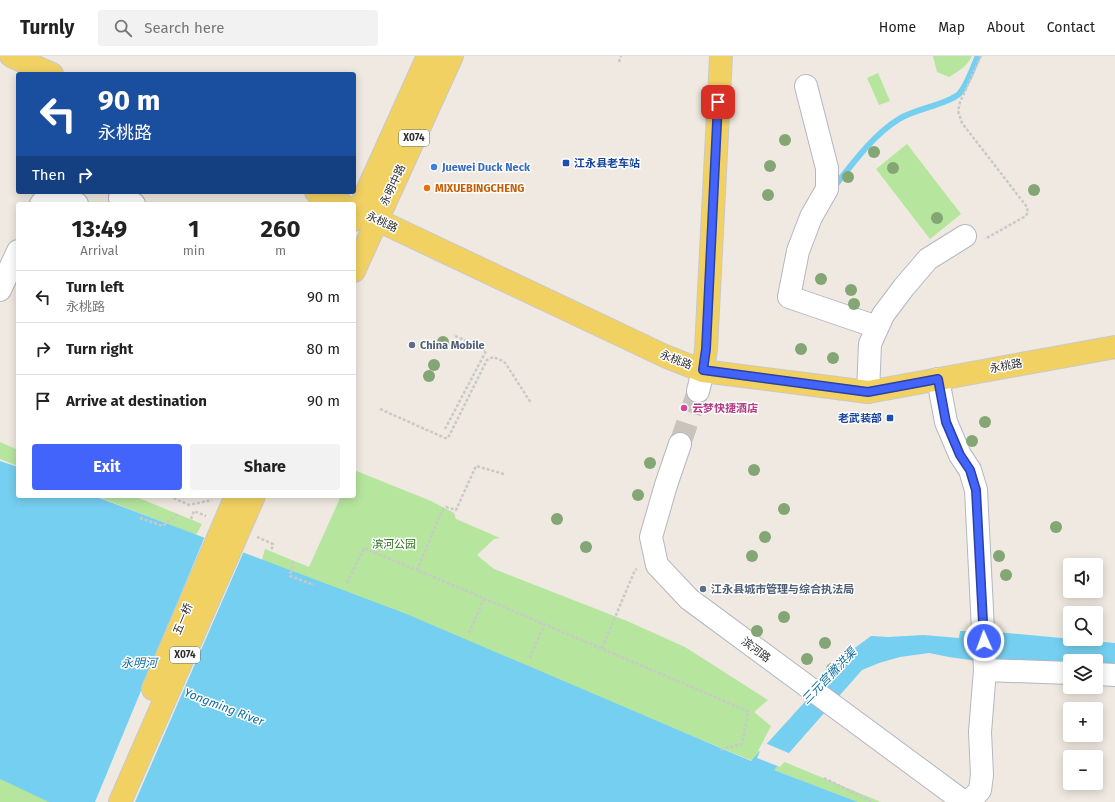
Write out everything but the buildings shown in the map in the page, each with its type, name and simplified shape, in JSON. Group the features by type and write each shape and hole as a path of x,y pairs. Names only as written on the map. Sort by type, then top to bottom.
{"main road":[{"path":"11,56 47,72"},
{"name":"永明中路","path":"356,232 357,213 428,56"},
{"name":"永明中路","path":"357,213 452,56"},
{"path":"701,381 706,349 721,56"},
{"name":"永桃路","path":"320,194 336,202"},
{"name":"永桃路","path":"357,213 667,357 701,381 868,392 1115,347"},
{"name":"五一桥","path":"104,802 238,500"},
{"name":"五一桥","path":"120,802 238,500"}],"street":[{"path":"806,86 827,168 827,189 811,216 798,251 789,297 878,327"},
{"path":"43,202 48,196 60,196 73,202"},
{"path":"868,392 870,344 887,309 928,259 975,238"},
{"path":"0,290 16,255"},
{"path":"938,379 946,422 960,455 970,470 976,490 984,667 980,732 982,775 980,790 970,801 963,802"},
{"name":"滨河路","path":"680,444 650,537 657,565 689,599 963,802"},
{"path":"984,667 1063,673"},
{"path":"1103,674 1115,675"}],"path":[{"path":"619,62 621,56"},
{"path":"975,238 1024,217 1028,213 1027,207 962,123 958,111 961,100 981,56"},
{"path":"445,429 486,353 486,350 453,335"},
{"path":"380,408 445,438 448,438 488,360 493,357 504,361 531,403"},
{"path":"417,570 444,507 456,510 476,466 504,474"},
{"path":"173,498 189,505 238,500"},
{"path":"140,518 163,526 178,514"},
{"path":"347,583 364,548 748,711 742,744 722,749 720,751"},
{"path":"293,561 290,576 314,586"},
{"path":"602,648 635,570 657,565"},
{"path":"469,633 484,599"},
{"path":"530,658 544,624"},
{"path":"824,778 872,802"}],"green space":[{"path":"933,56 972,56 965,65 949,77 937,72"},
{"path":"878,73 890,101 879,105 867,78"},
{"path":"907,144 961,214 930,239 876,169"},
{"path":"0,442 16,449 16,465 0,459"},
{"name":"滨河公园","path":"356,471 431,501 454,513 456,519 500,538 494,539 477,555 494,569 627,621 685,647 768,700 754,712 771,726 758,751 881,802 858,802 774,770 544,674 262,560 265,549 309,567 340,498 356,498"},
{"path":"101,498 139,498 202,524 196,535"},
{"path":"0,778 54,802 0,802"}],"water":[{"name":"永明河","path":"0,461 16,466 16,498 99,498 404,613 751,761 852,650 871,636 888,637 924,635 959,638 960,631 985,631 1063,638 1063,646 1103,646 1103,642 1115,643 1115,667 1103,666 1103,654 1063,654 1063,664 999,664 929,653 900,657 862,670 774,770 858,802 49,802 0,779"}],"pier":[{"path":"205,536 244,551 135,802 95,802"},
{"path":"765,743 791,754 780,767 757,758"}],"waterway":[{"path":"834,187 872,141 899,119 913,112 946,101 959,94 962,91 978,56"}],"tunnel":[{"path":"680,444 698,391"}],"place":[{"name":"江永县老车站","path":"566,163"},
{"name":"Juewei Duck Neck","path":"434,167"},
{"name":"MIXUEBINGCHENG","path":"427,188"},
{"name":"China Mobile","path":"412,345"},
{"name":"云梦快捷酒店","path":"684,408"},
{"name":"老武装部","path":"890,418"},
{"name":"江永县城市管理与综合执法局","path":"703,589"}],"route":[{"path":"718,102 706,349 703,370 868,392 938,379 946,422 950,434 960,455 970,470 976,490 984,641"}],"water label":[{"name":"三元宫撇洪渠","path":"829,676"},
{"name":"Yongming River","path":"224,707"}]}
